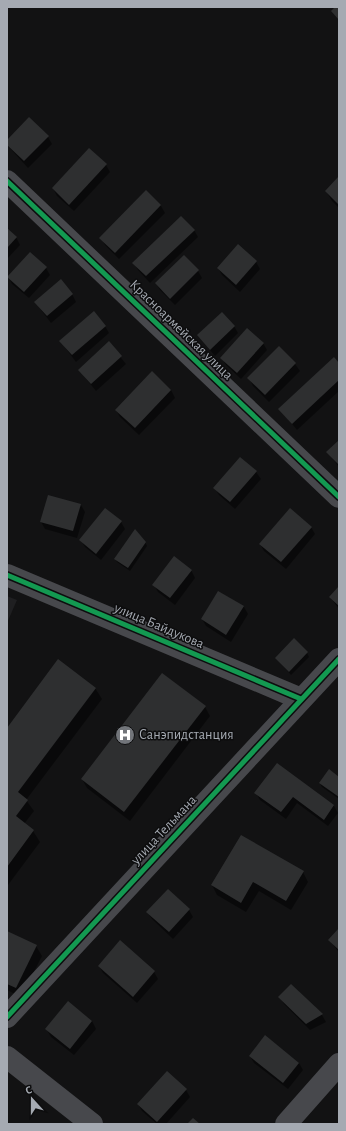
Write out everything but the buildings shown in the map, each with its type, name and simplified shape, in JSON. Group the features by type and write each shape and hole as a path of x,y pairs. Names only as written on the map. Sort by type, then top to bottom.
{"street":[{"name":"Красноармейская улица","path":"7,181 339,497"},
{"name":"улица Байдукова","path":"7,574 301,699"},
{"name":"улица Тельмана","path":"7,1017 339,659"},
{"path":"7,1057 92,1124"},
{"path":"286,1124 339,1064"}],"shaded area":[{"path":"7,596 17,600 7,623"}],"cycle path":[{"path":"7,181 339,497"},
{"path":"7,575 301,699"},
{"path":"7,1017 339,659"}],"place":[{"name":"Санэпидстанция","path":"125,735"}]}
